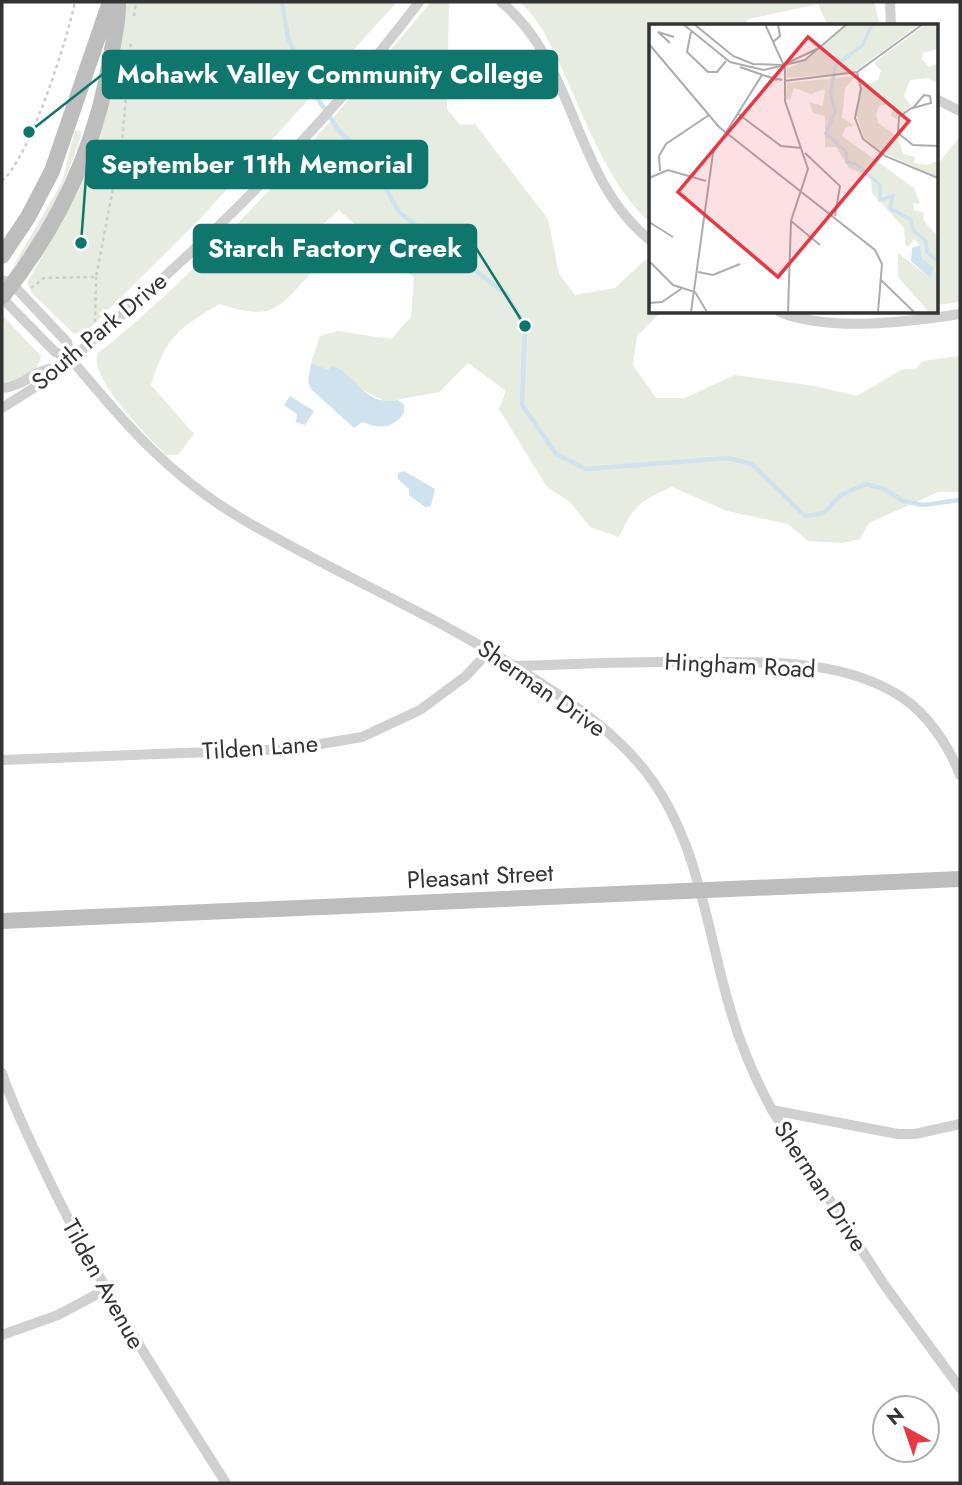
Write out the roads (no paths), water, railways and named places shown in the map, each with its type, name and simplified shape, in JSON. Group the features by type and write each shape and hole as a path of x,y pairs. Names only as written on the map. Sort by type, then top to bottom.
{"street":[{"path":"2,256 28,217 52,171 110,2"},
{"path":"4,290 42,243 71,189 90,141 105,89 118,2"},
{"name":"South Park Drive","path":"2,408 51,377 56,368 71,359 194,252 329,108 419,2"},
{"path":"501,2 516,14 541,45 593,167 613,200 649,239"},
{"path":"890,2 891,24"},
{"path":"937,100 960,111"},
{"name":"Sherman Drive","path":"4,290 67,342 71,359"},
{"name":"Sherman Drive","path":"4,290 55,352 71,359 137,438 169,468 214,499 308,555 516,666 575,705 619,742 645,770 670,804 684,838 729,1007 756,1080 772,1110 883,1283 934,1357 960,1388"},
{"path":"784,313 814,320 844,322 920,320 960,314"},
{"path":"2,388 21,385 45,370 56,368"},
{"name":"Tilden Lane","path":"2,760 291,748 362,737 420,710 466,676 490,650"},
{"name":"Hingham Road","path":"516,666 643,661 784,662 818,666 884,687 902,697 923,715 960,775"},
{"name":"Pleasant Street","path":"2,921 960,879"},
{"name":"Tilden Avenue","path":"2,1073 10,1100 67,1219 105,1290 226,1483"},
{"path":"772,1110 898,1135 960,1124"},
{"path":"2,1335 58,1315 105,1290"}],"water":[{"path":"311,363 328,370 332,366 341,370 376,399 398,400 404,405 404,413 390,425 374,426 362,422 354,428 312,390 308,382"},
{"path":"290,396 314,411 305,425 296,422 297,414 284,405"},
{"path":"404,471 435,489 431,506 425,507 409,495 409,489 398,479 398,473"}],"waterway":[{"path":"282,2 288,38 310,87 340,132 370,159 399,212 507,295 525,326 522,405 556,454 586,469 728,458 752,464 805,516 824,513 841,495 866,484 884,489 903,501 923,505 960,500"}],"place":[{"name":"Mohawk Valley Community College","path":"29,132"},
{"name":"September 11th Memorial","path":"81,243"},
{"name":"Starch Factory Creek","path":"525,326"}]}
